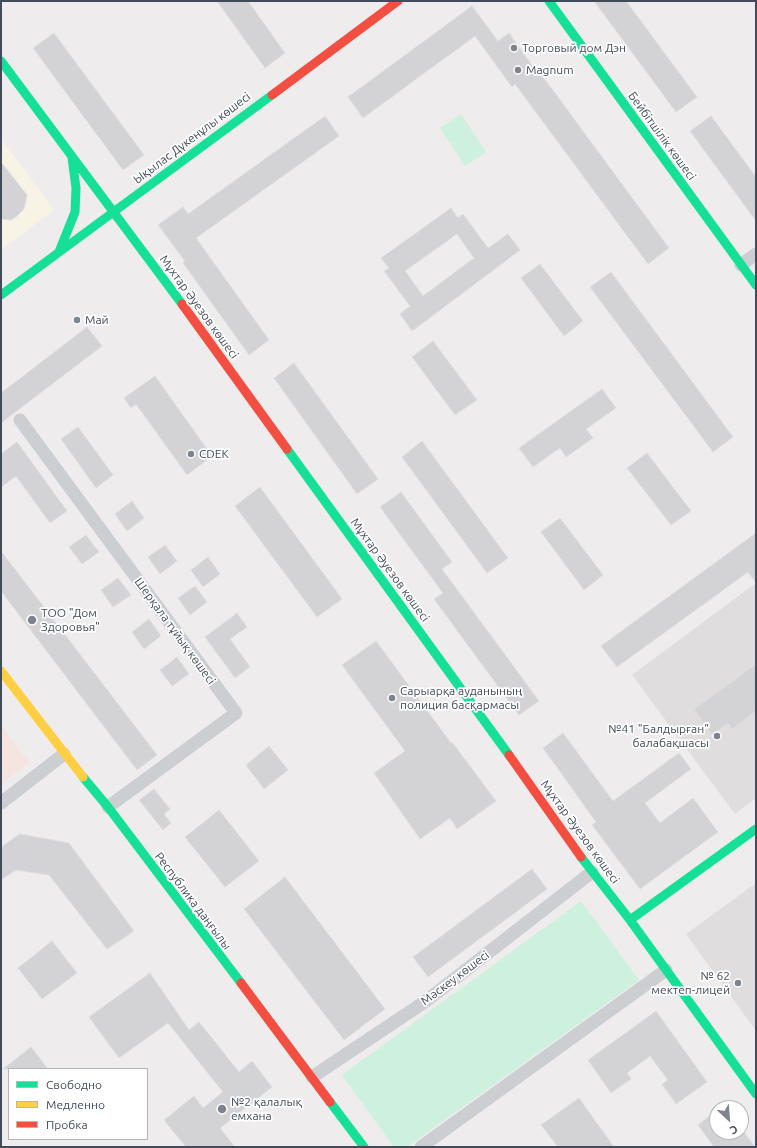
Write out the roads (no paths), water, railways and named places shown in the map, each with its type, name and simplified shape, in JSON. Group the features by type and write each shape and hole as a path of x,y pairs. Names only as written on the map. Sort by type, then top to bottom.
{"street":[{"name":"Ықылас Дүкенұлы көшесі","path":"1,295 398,1"},
{"name":"Бейбітшілік көшесі","path":"549,1 756,285"},
{"name":"Мұхтар Әуезов көшесі","path":"1,61 71,153 230,369 592,872 630,920 756,1094"},
{"path":"59,252 75,212 76,188 71,153"},
{"path":"742,265 756,254"},
{"name":"Шерқала тұйық көшесі","path":"20,420 236,713 108,808"},
{"name":"Республика даңғылы","path":"1,671 64,754 108,808 364,1147"},
{"path":"1,803 64,754"},
{"path":"630,920 756,829"},
{"name":"Мәскеу көшесі","path":"312,1077 426,1001 592,872"},
{"path":"421,1147 666,970"}],"place":[{"name":"Торговый дом Дэн","path":"514,48"},
{"name":"Magnum","path":"518,70"},
{"name":"Май","path":"77,320"},
{"name":"CDEK","path":"191,454"},
{"name":"ТОО \"Дом Здоровья\"","path":"32,620"},
{"name":"Сарыарқа ауданының полиция басқармасы","path":"392,698"},
{"name":"№41 \"Балдырған\" балабақшасы","path":"717,736"},
{"name":"№ 62 мектеп-лицей","path":"738,983"},
{"name":"№2 қалалық емхана","path":"222,1109"}]}
